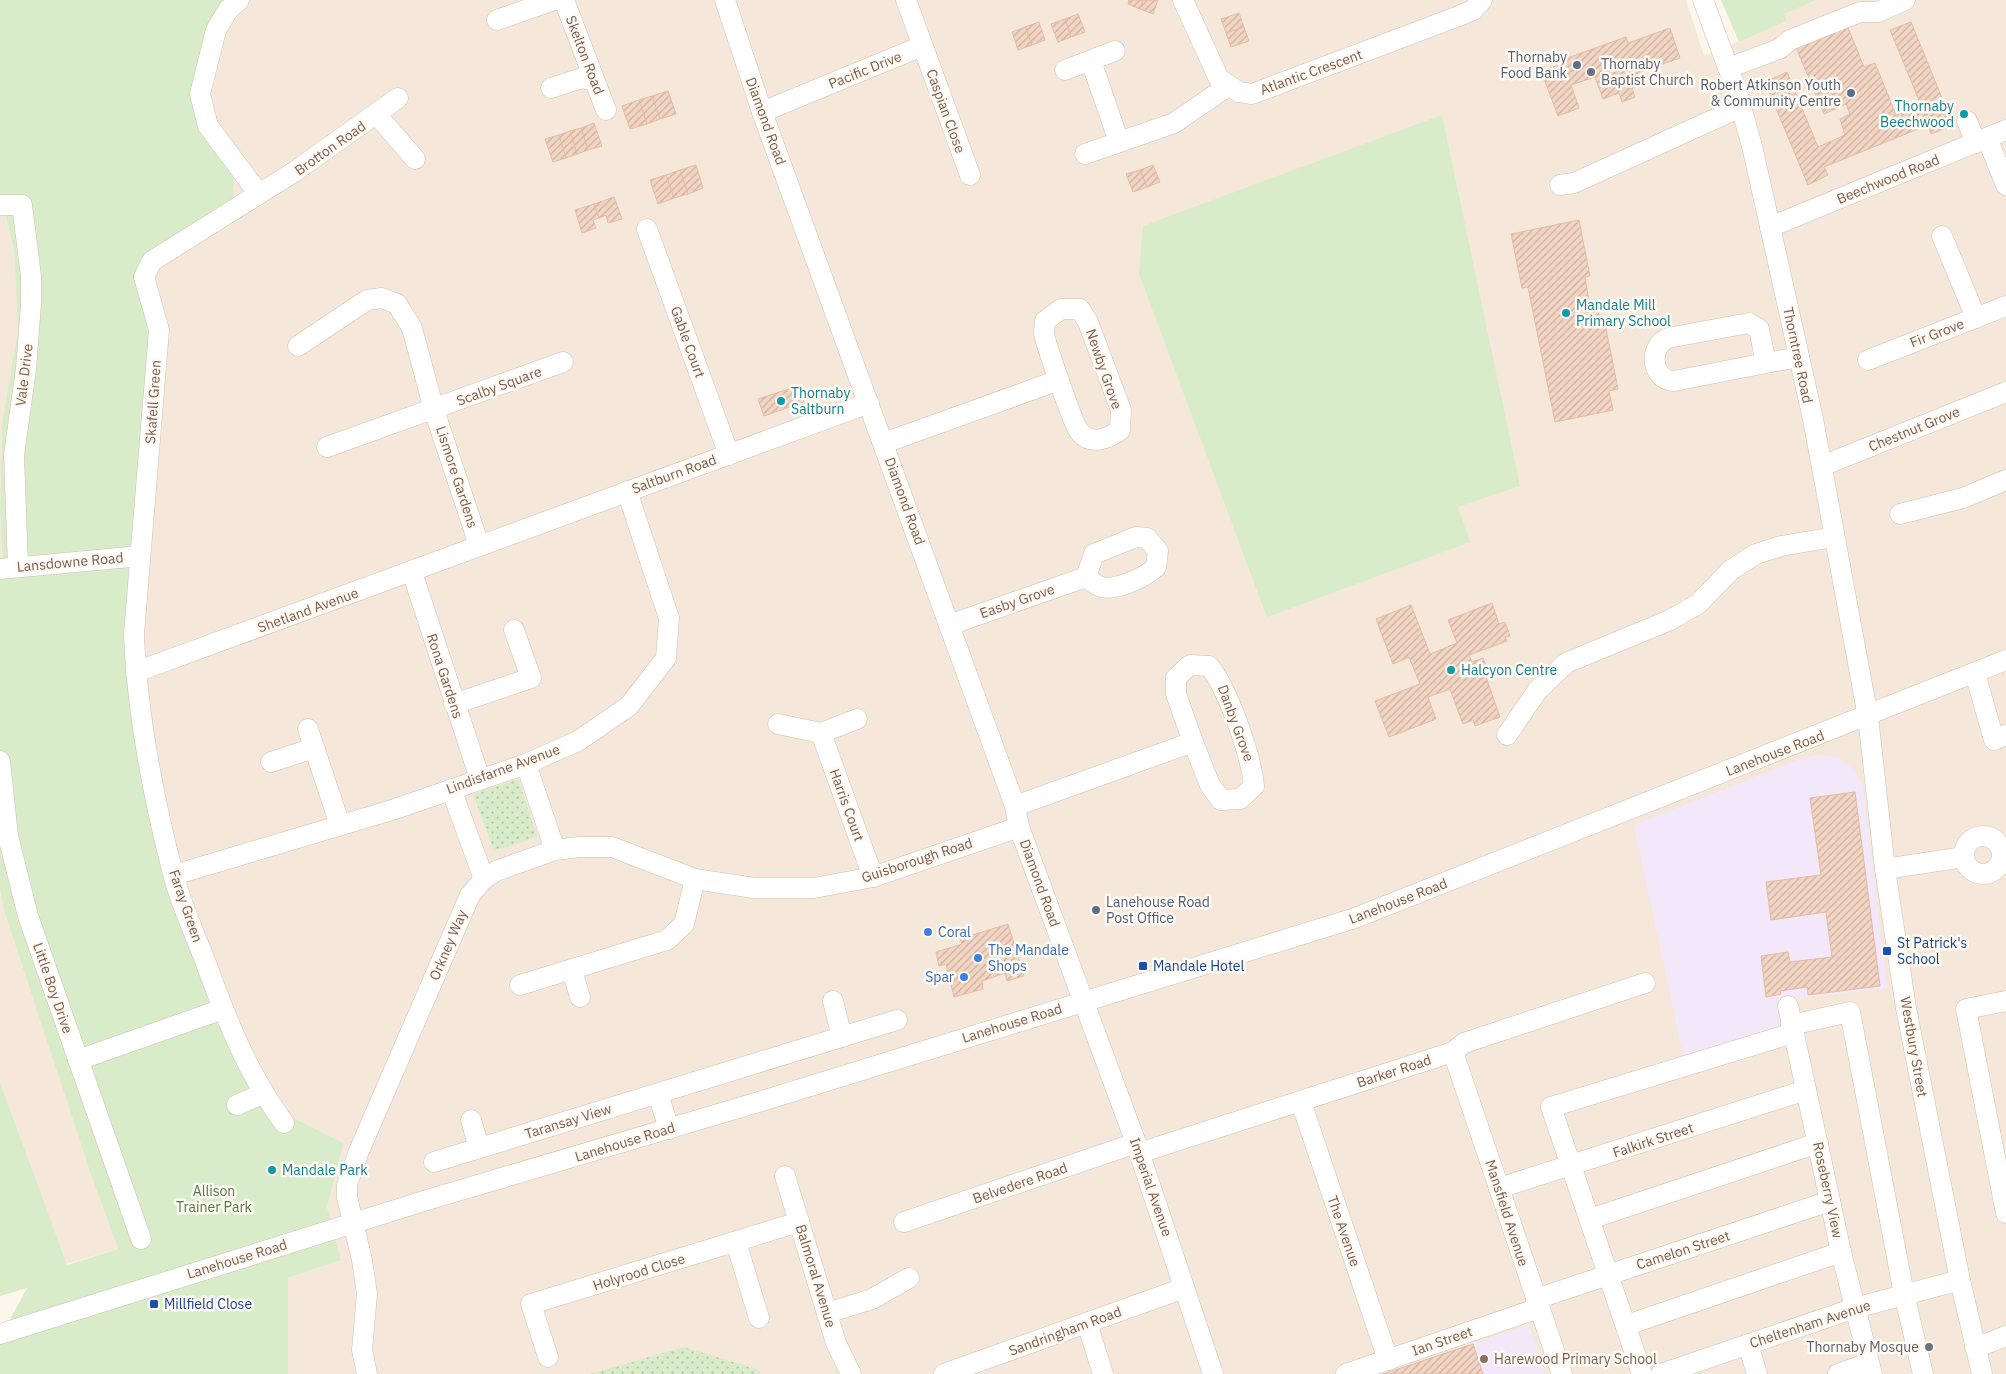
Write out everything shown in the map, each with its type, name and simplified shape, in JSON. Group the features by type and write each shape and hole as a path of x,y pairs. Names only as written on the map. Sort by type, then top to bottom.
{"street":[{"path":"239,0 228,10 216,30 200,94 208,126 259,194"},
{"path":"497,20 554,0"},
{"name":"Skelton Road","path":"564,0 606,110"},
{"name":"Diamond Road","path":"725,0 762,112 1016,806 1019,827 1085,1002"},
{"path":"906,0 922,46"},
{"path":"1085,154 1174,123 1228,86 1219,79 1183,0"},
{"name":"Atlantic Crescent","path":"1228,86 1239,92 1252,94 1267,90 1459,16 1473,10 1482,0"},
{"name":"Thorntree Road","path":"1704,0 1741,107 1770,227 1822,466 1868,717"},
{"path":"1728,68 1779,49 1790,40 1860,12 1878,12 1905,0"},
{"name":"Pacific Drive","path":"762,112 922,46"},
{"name":"Caspian Close","path":"922,46 970,175"},
{"path":"1065,70 1115,51"},
{"path":"1090,61 1119,142"},
{"path":"551,88 582,78 594,80"},
{"name":"Brotton Road","path":"259,194 377,115 398,98"},
{"path":"1560,185 1574,183 1741,107"},
{"path":"377,115 415,159"},
{"path":"1967,121 1981,140 2006,185"},
{"name":"Beechwood Road","path":"1770,227 2006,130"},
{"name":"Skafell Green","path":"136,672 134,634 158,330 144,277 152,261 259,194"},
{"name":"Vale Drive","path":"0,205 22,205 31,276 27,360 14,455 9,568"},
{"name":"Gable Court","path":"647,228 729,455"},
{"path":"1942,236 1976,318"},
{"path":"298,346 367,300 382,298 396,304 412,328 434,410"},
{"name":"Fir Grove","path":"1868,360 2006,306"},
{"name":"Newby Grove","path":"1060,309 1080,309 1088,322 1121,410 1120,430 1107,440 1092,439 1079,432 1060,380 1044,333 1045,321 1060,309"},
{"path":"1766,363 1758,329 1749,323 1668,338 1661,340 1656,346 1655,355 1660,376 1666,380 1766,363 1799,357"},
{"name":"Scalby Square","path":"326,447 434,410 563,362"},
{"path":"884,443 1060,380"},
{"name":"Chestnut Grove","path":"1822,466 2006,392"},
{"name":"Saltburn Road","path":"479,545 869,403"},
{"name":"Lismore Gardens","path":"434,410 479,545"},
{"path":"1900,514 1963,498 2006,480"},
{"name":"Lindisfarne Avenue","path":"174,876 340,825 526,764 578,741 629,706 666,658 669,618 627,491"},
{"path":"1507,735 1537,691 1566,663 1670,620 1698,604 1731,570 1756,554 1781,546 1834,537"},
{"name":"Shetland Avenue","path":"136,672 412,572 479,545"},
{"name":"Lansdowne Road","path":"9,568 140,556"},
{"name":"Rona Gardens","path":"412,572 480,779"},
{"name":"Easby Grove","path":"949,625 1086,577"},
{"path":"454,704 531,678 514,630"},
{"name":"Lanehouse Road","path":"0,1334 1355,918 1868,717 2006,660"},
{"name":"Danby Grove","path":"1190,665 1209,666 1219,678 1252,768 1254,786 1240,799 1222,800 1210,785 1193,742 1176,694 1176,678 1190,665"},
{"name":"Faray Green","path":"136,672 144,733 174,876 223,1008 262,1094 284,1123"},
{"path":"1975,673 1994,740 2006,735"},
{"name":"Westbury Street","path":"1868,717 1885,869 1908,1017 1960,1280 1982,1374"},
{"path":"778,724 820,732 856,719"},
{"path":"308,729 340,825"},
{"name":"Harris Court","path":"820,732 873,877"},
{"path":"1016,806 1193,742"},
{"path":"271,762 314,748"},
{"name":"Little Boy Drive","path":"0,762 8,836 28,916 78,1060 139,1206 141,1239"},
{"path":"526,764 555,850"},
{"path":"451,789 484,878"},
{"name":"Guisborough Road","path":"695,879 754,888 814,888 873,877 1019,827"},
{"name":"Orkney Way","path":"354,1224 347,1197 347,1186 359,1151 470,895 484,878 496,871 555,850 579,846 612,847 695,879"},
{"path":"1885,869 1964,858"},
{"path":"520,985 667,940 684,924 695,879"},
{"path":"572,970 580,997"},
{"name":"Barker Road","path":"1138,1148 1301,1102 1453,1052 1464,1043 1645,983"},
{"path":"2006,1000 1966,1009 2006,1213"},
{"path":"833,1002 842,1036"},
{"name":"Imperial Avenue","path":"1085,1002 1138,1148 1213,1374"},
{"path":"78,1060 223,1008"},
{"path":"1642,1374 1627,1325 1551,1107 1791,1021 1850,1012 1904,1294 1923,1374"},
{"name":"Taransay View","path":"434,1162 897,1020"},
{"name":"Roseberry View","path":"1791,1021 1841,1252 1871,1369"},
{"name":"Mansfield Avenue","path":"1453,1052 1562,1374"},
{"name":"Falkirk Street","path":"1499,1188 1806,1090"},
{"path":"237,1105 262,1094"},
{"path":"658,1094 669,1129"},
{"name":"The Avenue","path":"1301,1102 1388,1360"},
{"path":"471,1120 479,1148"},
{"path":"1590,1220 1818,1143"},
{"name":"Belvedere Road","path":"904,1222 1138,1148"},
{"name":"Balmoral Avenue","path":"785,1176 836,1343 851,1374"},
{"name":"Camelon Street","path":"1537,1304 1608,1275 1830,1201"},
{"name":"Holyrood Close","path":"548,1357 532,1304 800,1222"},
{"path":"354,1224 367,1294 362,1350 367,1374"},
{"path":"736,1242 759,1318"},
{"path":"1627,1325 1841,1252"},
{"path":"827,1313 872,1299 909,1278"},
{"name":"Cheltenham Avenue","path":"1661,1374 1855,1308 1960,1280"},
{"name":"Sandringham Road","path":"944,1374 1184,1288"},
{"name":"Ian Street","path":"1346,1374 1537,1304"},
{"path":"1087,1323 1104,1374"},
{"path":"1975,1348 2006,1336"},
{"path":"1748,1344 1757,1374"},
{"path":"1838,1374 1871,1369"}],"shaded area":[{"name":"Mandale Park","path":"239,0 1686,0 1704,56 1787,21 1783,14 1816,0 2006,0 2006,1374 288,1374 288,1278 341,1260 327,1207 344,1143 265,1104 204,969 136,672 152,261 200,94"},
{"path":"0,205 3,205 14,250 18,329 2,423 0,513"},
{"path":"0,513 3,567 0,567"},
{"path":"1817,755 1837,757 1854,769 1863,787 1887,988 1776,1001 1781,1030 1689,1058 1683,1054 1634,825 1801,759"},
{"path":"0,889 4,911 91,1175 118,1249 66,1264 0,1082"},
{"name":"Harewood Primary School","path":"1529,1325 1545,1374 1383,1374"}],"green space":[{"name":"Allison Trainer Park","path":"0,0 239,0 200,94 234,162 233,211 152,261 158,326 136,672 174,876 265,1104 344,1143 327,1207 341,1260 288,1278 288,1374 0,1374 0,1338 27,1288 0,1296 0,1082 67,1265 118,1249 91,1175 4,911 0,889 0,567 3,567 0,513 2,423 18,329 14,250 3,205 0,205"},
{"path":"1721,0 1816,0 1784,14 1787,21 1739,42"},
{"path":"1442,115 1520,486 1458,507 1470,542 1267,617 1139,274 1143,226"},
{"path":"518,779 537,837 494,851 473,794"},
{"path":"684,1347 759,1370 760,1374 590,1374"}],"building":[{"path":"1129,0 1143,0 1140,9 1128,4"},
{"path":"1143,0 1158,0 1153,14 1140,9"},
{"path":"1239,13 1244,27 1226,33 1221,19"},
{"path":"1078,14 1085,32 1071,37 1065,19"},
{"path":"1065,19 1071,37 1058,42 1051,24"},
{"path":"1039,22 1045,40 1032,45 1025,27"},
{"name":"Robert Atkinson Youth & Community Centre","path":"1911,22 1953,125 1931,134 1928,125 1824,167 1828,175 1808,185 1765,82 1787,72 1818,147 1845,135 1840,119 1850,114 1846,104 1824,114 1795,45 1846,23 1864,67 1875,63 1896,115 1921,105 1890,30"},
{"path":"1025,27 1032,45 1018,50 1012,32"},
{"path":"1244,27 1249,41 1231,47 1226,33"},
{"name":"Thornaby Baptist Church","path":"1670,28 1680,58 1637,73 1640,85 1632,88 1635,97 1622,102 1619,93 1603,99 1595,77 1571,85 1579,108 1558,116 1541,71 1563,64 1562,60 1626,37 1628,43"},
{"path":"668,91 676,114 660,119 652,96"},
{"path":"652,96 660,119 647,124 639,100"},
{"path":"639,100 647,124 630,129 622,106"},
{"path":"594,123 602,146 588,150 581,128"},
{"path":"581,128 588,150 577,154 570,131"},
{"path":"570,131 577,154 566,158 559,135"},
{"path":"559,135 566,158 553,162 545,139"},
{"path":"696,165 703,188 688,194 680,170"},
{"path":"1153,165 1160,182 1147,187 1140,170"},
{"path":"680,170 688,194 674,198 666,175"},
{"path":"1140,170 1147,187 1133,192 1126,174"},
{"path":"666,175 674,198 658,204 650,180"},
{"path":"614,197 622,219 608,223 606,215 599,218 594,204"},
{"path":"594,204 599,218 593,220 596,228 582,233 575,210"},
{"name":"Mandale Mill Primary School","path":"1579,220 1590,276 1585,277 1589,301 1596,300 1601,325 1605,324 1618,389 1609,391 1613,410 1555,422 1528,287 1522,288 1511,234"},
{"name":"Thornaby Saltburn","path":"798,386 804,402 764,416 758,399"},
{"name":"Halcyon Centre","path":"1492,603 1499,624 1505,622 1510,636 1505,637 1507,641 1469,655 1472,662 1483,658 1490,676 1486,677 1500,717 1475,726 1473,720 1463,724 1450,689 1428,697 1436,719 1389,737 1375,701 1420,684 1409,657 1393,664 1376,619 1411,605 1430,654 1457,643 1448,620"},
{"path":"1855,792 1880,986 1808,995 1807,987 1780,991 1781,994 1766,997 1761,956 1788,952 1790,962 1832,957 1826,912 1771,920 1766,882 1821,875 1810,798"},
{"name":"The Mandale Shops","path":"1008,924 1024,976 1007,981 1005,973 982,981 983,989 954,997 946,964 939,966 936,952 962,944 960,939"},
{"path":"1473,1344 1483,1374 1383,1374"}],"place":[{"name":"Thornaby Food Bank","path":"1577,65"},
{"name":"Thornaby Baptist Church","path":"1591,72"},
{"name":"Robert Atkinson Youth & Community Centre","path":"1851,93"},
{"name":"Thornaby Beechwood","path":"1964,114"},
{"name":"Mandale Mill Primary School","path":"1566,313"},
{"name":"Thornaby Saltburn","path":"781,401"},
{"name":"Halcyon Centre","path":"1451,670"},
{"name":"Lanehouse Road Post Office","path":"1096,910"},
{"name":"Coral","path":"928,932"},
{"name":"St Patrick's School","path":"1887,951"},
{"name":"The Mandale Shops","path":"978,958"},
{"name":"Mandale Hotel","path":"1143,966"},
{"name":"Spar","path":"964,977"},
{"name":"Mandale Park","path":"272,1170"},
{"name":"Millfield Close","path":"154,1304"},
{"name":"Thornaby Mosque","path":"1929,1347"},
{"name":"Harewood Primary School","path":"1484,1359"}]}
